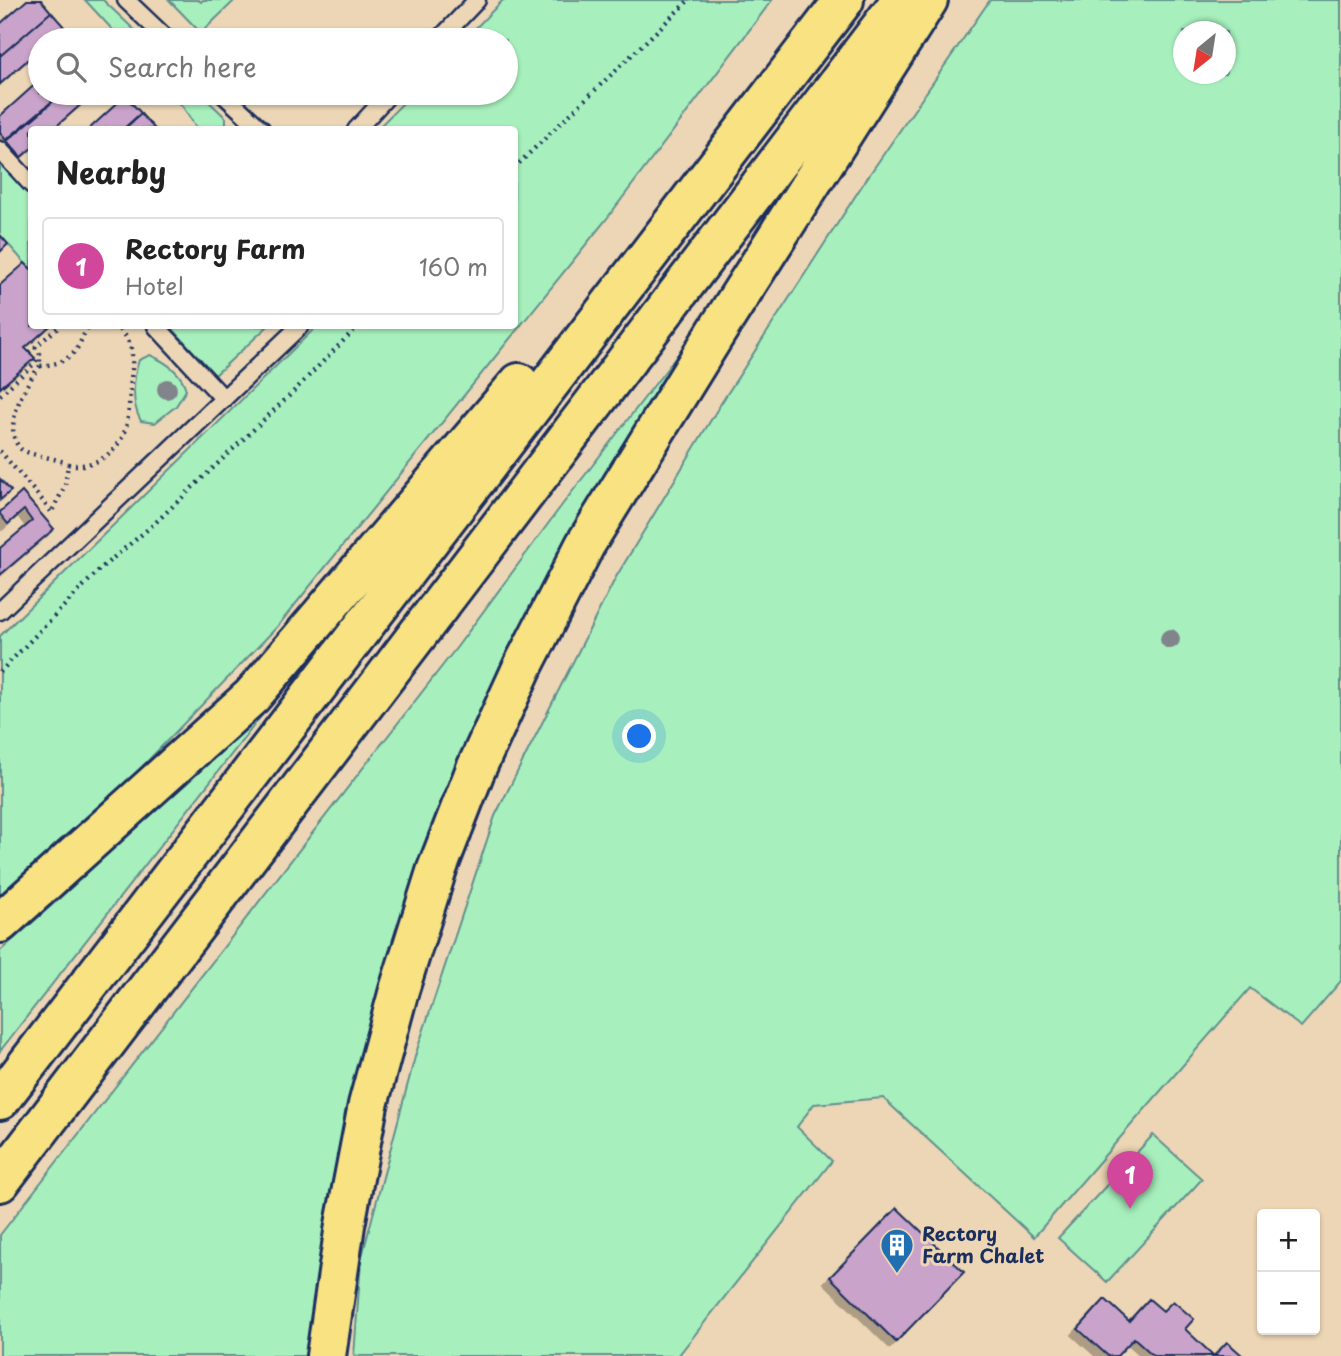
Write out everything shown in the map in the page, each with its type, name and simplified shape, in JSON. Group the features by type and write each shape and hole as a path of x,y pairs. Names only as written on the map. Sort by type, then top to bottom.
{"highway":[{"path":"0,1101 844,0"},
{"path":"0,1182 902,0"},
{"path":"326,1356 345,1225 368,1105 399,990 433,881 475,771 523,666 585,545 717,331 928,0"},
{"path":"0,923 251,695 812,41"}],"lane":[{"path":"126,0 155,28"},
{"path":"450,28 477,0"},
{"path":"235,105 258,126"},
{"path":"360,126 379,105"},
{"path":"0,150 28,181"},
{"path":"159,329 224,399"},
{"path":"0,611 297,329"}],"path":[{"path":"518,164 689,0"},
{"path":"29,352 56,329"},
{"path":"40,366 58,364 72,355 88,329"},
{"path":"35,347 40,354 40,366 26,384 14,411 11,423 13,439 22,450 79,467 100,460 116,449 125,432 133,356 127,335 120,329"},
{"path":"0,672 100,569 154,524 355,329"},
{"path":"0,395 34,364 40,354"},
{"path":"0,451 51,513 65,486 68,464"}],"green space":[{"path":"85,0 103,0 132,28 111,28"},
{"path":"169,0 235,0 206,28 196,28"},
{"path":"503,0 772,0 605,221 518,329 518,126 380,126 401,105 518,105 518,28 476,28"},
{"path":"990,0 1341,0 1341,981 1301,1027 1250,988 1034,1237 883,1098 814,1104 797,1127 832,1161 678,1356 354,1356 361,1260 416,1053 495,816 616,577 720,405 865,181"},
{"path":"181,105 212,105 226,118 226,126 195,126"},
{"path":"0,161 28,194 28,267 0,235"},
{"path":"173,329 265,329 215,375"},
{"path":"314,329 518,329 277,627 134,775 0,900 0,636"},
{"path":"692,336 493,694 313,1356 0,1356 0,1235 457,647"},
{"path":"150,355 172,368 181,378 186,390 176,406 155,423 141,421 134,399 139,360"},
{"path":"312,651 0,1051 0,951 198,766"},
{"path":"1153,1135 1202,1179 1107,1282 1058,1238"}],"building":[{"path":"27,0 41,0 51,12 32,28 28,28 28,32 0,56 0,24"},
{"path":"51,12 65,28 32,28"},
{"path":"28,32 28,60 0,84 0,56"},
{"path":"28,91 28,105 48,105 6,140 0,133 0,116"},
{"path":"49,105 80,105 57,126 28,126 28,151 21,157 7,141"},
{"path":"115,105 133,105 141,113 126,126 92,126"},
{"path":"141,114 152,126 128,126"},
{"path":"0,235 8,244 0,252"},
{"path":"25,263 28,266 28,329 47,329 25,348 35,358 0,388 0,285"},
{"path":"0,479 11,491 0,500"},
{"path":"22,492 54,529 0,575 0,548 32,521 24,510 8,524 0,514"},
{"name":"Rectory Farm Chalet","path":"897,1208 964,1272 896,1342 830,1277"},
{"path":"1105,1299 1129,1321 1149,1299 1163,1311 1173,1301 1194,1319 1185,1329 1214,1356 1154,1356 1134,1338 1117,1356 1108,1356 1078,1329"},
{"path":"1227,1342 1243,1356 1214,1356"}],"place":[{"name":"Rectory Farm","path":"1130,1209"},
{"name":"Rectory Farm Chalet","path":"897,1275"}]}
